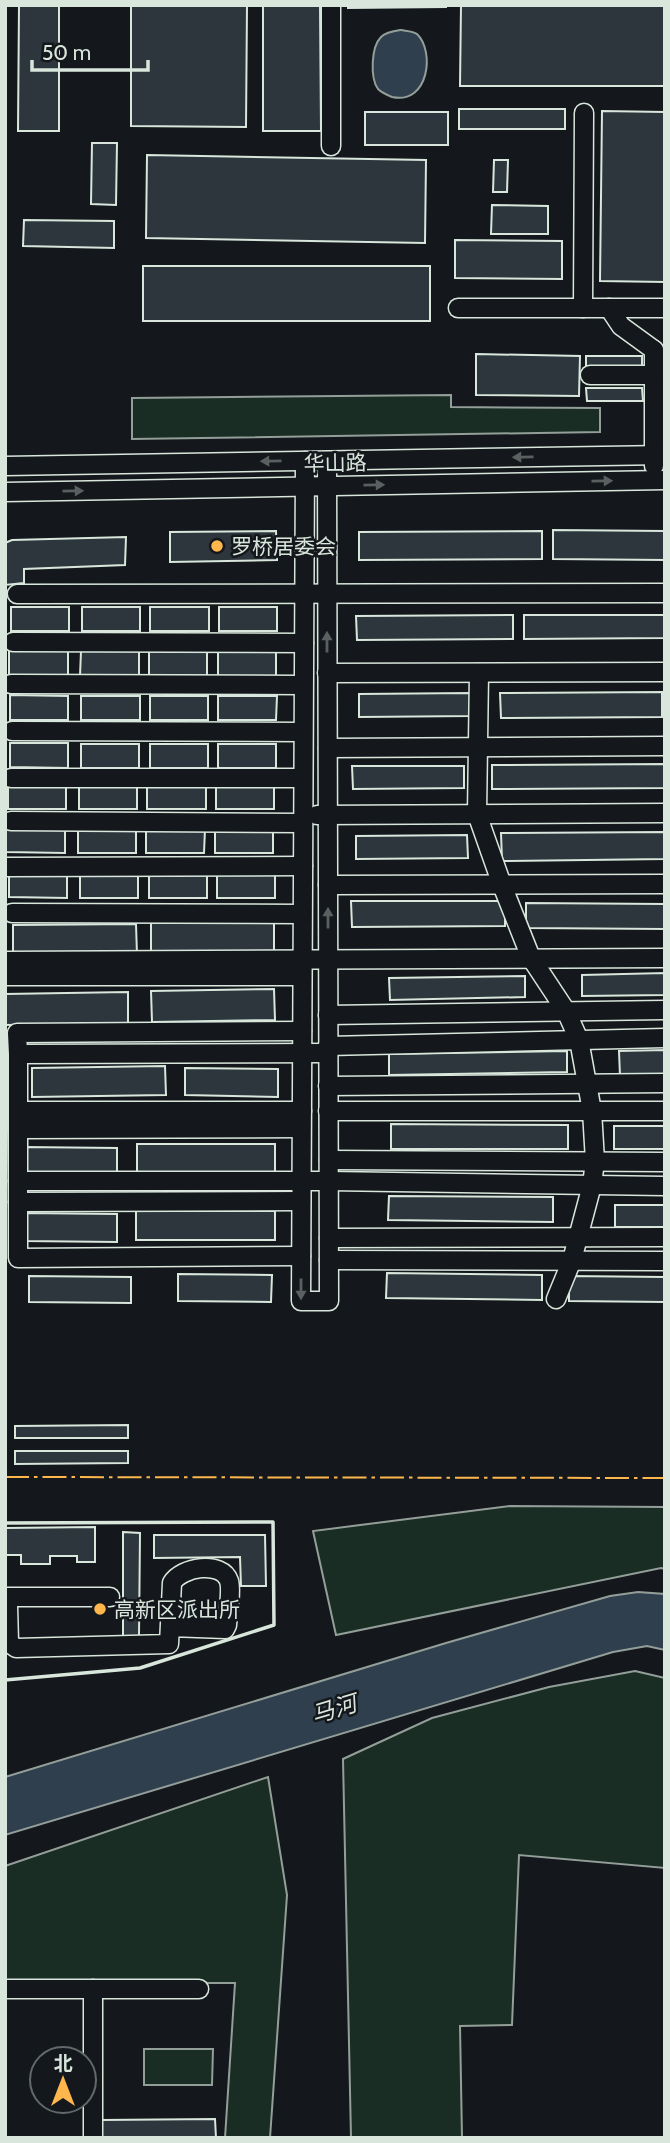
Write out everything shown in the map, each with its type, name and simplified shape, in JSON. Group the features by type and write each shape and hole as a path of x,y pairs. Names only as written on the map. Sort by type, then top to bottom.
{"street":[{"path":"331,5 331,146"},
{"path":"583,113 583,308"},
{"path":"458,308 665,308"},
{"path":"610,308 621,326 660,346 654,375 660,480"},
{"path":"590,375 654,375"},
{"name":"华山路","path":"5,466 660,455"},
{"path":"305,461 301,1301 329,1301 327,461"},
{"name":"华山路","path":"5,492 660,480"},
{"path":"16,594 665,593"},
{"path":"13,642 304,643"},
{"path":"327,673 665,672"},
{"path":"479,673 477,814 531,958 566,1011 579,1040 592,1111 595,1161 592,1185 572,1260 556,1299"},
{"path":"11,684 303,685"},
{"path":"12,731 303,732"},
{"path":"328,748 665,746"},
{"path":"11,778 303,778"},
{"path":"11,821 303,819 328,815 665,813"},
{"path":"5,867 303,866"},
{"path":"328,885 665,884"},
{"path":"12,913 302,914"},
{"path":"5,976 302,967 328,959 665,958"},
{"path":"5,961 302,967"},
{"path":"328,1015 665,1010"},
{"path":"301,1256 18,1258 17,1033 302,1031"},
{"path":"18,1054 302,1053 328,1049 665,1038"},
{"path":"328,1086 665,1083"},
{"path":"328,1111 665,1111"},
{"path":"18,1120 301,1120"},
{"path":"328,1160 665,1162"},
{"path":"18,1181 328,1181 665,1186"},
{"path":"18,1202 301,1201"},
{"path":"329,1238 665,1237"},
{"path":"329,1259 665,1261"},
{"path":"110,1597 5,1597 8,1605 9,1643 16,1648 169,1644 170,1627"},
{"path":"5,1989 199,1989"},
{"path":"93,1989 93,2138"}],"green space":[{"path":"451,395 451,407 600,408 600,432 132,439 132,398"},
{"path":"510,1506 665,1507 665,1569 336,1635 313,1531"},
{"path":"635,1671 665,1678 665,1868 519,1855 512,2025 460,2026 462,2138 351,2138 343,1759 432,1718 549,1687"},
{"path":"268,1777 287,1895 270,2138 225,2138 235,1983 5,1983 5,1866"},
{"path":"144,2049 213,2049 212,2085 144,2085"}],"water":[{"path":"401,30 417,34 423,42 427,64 421,85 414,93 404,97 392,97 378,89 375,84 374,55 381,37"},
{"name":"马河","path":"638,1592 665,1594 665,1650 647,1646 613,1652 5,1835 5,1777 446,1643 610,1596"}],"building":[{"path":"19,5 59,5 59,131 18,131"},
{"path":"131,5 247,5 246,127 131,126"},
{"path":"263,5 320,5 321,131 263,131"},
{"path":"348,5 446,5 446,7 348,8"},
{"path":"461,5 665,5 665,86 460,86"},
{"path":"459,109 565,109 565,129 459,129"},
{"path":"602,111 665,112 665,282 600,281"},
{"path":"365,112 448,112 448,145 365,145"},
{"path":"92,143 117,143 116,205 91,204"},
{"path":"147,155 426,160 425,243 146,238"},
{"path":"494,160 508,160 507,192 493,192"},
{"path":"492,205 548,206 548,234 491,234"},
{"path":"24,220 114,221 114,248 23,246"},
{"path":"455,240 562,241 562,279 455,278"},
{"path":"143,266 430,266 430,321 143,321"},
{"path":"476,354 580,356 579,396 476,395"},
{"path":"586,356 642,356 642,369 586,370"},
{"path":"586,388 642,388 643,401 587,401"},
{"path":"553,530 665,531 665,560 553,559"},
{"path":"276,531 277,560 170,562 170,532"},
{"path":"542,531 542,559 359,560 359,532"},
{"path":"126,537 125,565 24,569 24,583 5,585 5,543 12,540"},
{"path":"11,607 69,607 69,631 11,631"},
{"path":"82,607 140,607 140,631 82,631"},
{"path":"150,607 209,607 209,631 150,631"},
{"path":"219,607 277,607 277,631 219,631"},
{"path":"513,615 513,639 357,640 356,616"},
{"path":"524,615 665,615 665,638 524,639"},
{"path":"9,651 68,651 68,675 9,675"},
{"path":"81,651 139,651 139,676 80,676"},
{"path":"149,651 207,651 207,676 149,675"},
{"path":"218,651 276,652 276,676 218,676"},
{"path":"662,692 662,717 501,718 500,693"},
{"path":"470,693 470,716 359,717 359,694"},
{"path":"10,695 68,696 68,720 10,720"},
{"path":"81,696 140,696 140,720 81,720"},
{"path":"150,696 208,696 208,720 150,720"},
{"path":"218,696 277,696 276,720 218,720"},
{"path":"10,743 68,743 68,768 10,767"},
{"path":"81,744 139,744 139,768 81,768"},
{"path":"150,744 208,744 208,768 150,768"},
{"path":"218,744 276,744 276,768 218,768"},
{"path":"665,764 665,788 492,789 492,765"},
{"path":"352,766 464,766 464,788 353,789"},
{"path":"8,784 66,785 66,809 8,809"},
{"path":"79,785 137,785 137,809 79,809"},
{"path":"147,785 206,785 206,809 147,809"},
{"path":"216,785 274,785 274,809 216,809"},
{"path":"6,829 65,829 65,853 6,852"},
{"path":"78,829 136,829 136,853 78,853"},
{"path":"146,829 205,829 204,853 146,853"},
{"path":"215,829 273,829 273,853 215,853"},
{"path":"665,832 665,859 502,861 501,833"},
{"path":"467,835 468,858 356,859 356,836"},
{"path":"9,874 67,874 67,898 9,897"},
{"path":"80,874 138,874 138,898 80,898"},
{"path":"149,874 207,874 207,898 149,898"},
{"path":"217,874 275,874 275,898 217,898"},
{"path":"351,901 505,901 505,926 352,927"},
{"path":"526,903 665,904 665,929 526,928"},
{"path":"274,921 274,953 151,954 151,923"},
{"path":"136,924 137,955 13,957 13,925"},
{"path":"665,973 665,995 582,996 582,975"},
{"path":"525,976 525,997 390,1000 389,978"},
{"path":"274,989 275,1020 152,1022 151,991"},
{"path":"128,992 128,1023 5,1025 5,994"},
{"path":"5,1034 8,1034 5,1303"},
{"path":"665,1050 665,1075 620,1076 619,1051"},
{"path":"567,1051 567,1072 389,1075 389,1054"},
{"path":"165,1066 166,1095 32,1097 32,1068"},
{"path":"185,1068 278,1069 278,1097 185,1095"},
{"path":"391,1124 568,1125 568,1149 391,1149"},
{"path":"614,1126 665,1126 665,1149 614,1149"},
{"path":"137,1144 275,1144 275,1173 137,1173"},
{"path":"24,1147 117,1148 117,1175 24,1174"},
{"path":"389,1196 553,1197 553,1222 388,1220"},
{"path":"615,1205 665,1205 665,1227 615,1227"},
{"path":"136,1211 275,1211 275,1240 136,1240"},
{"path":"24,1213 117,1214 117,1242 24,1241"},
{"path":"387,1273 542,1275 542,1300 386,1298"},
{"path":"178,1274 272,1275 271,1302 178,1301"},
{"path":"29,1276 131,1277 131,1303 29,1302"},
{"path":"569,1276 665,1277 665,1302 569,1301"},
{"path":"128,1425 128,1438 15,1438 15,1426"},
{"path":"15,1451 128,1451 128,1463 15,1464"},
{"path":"95,1527 95,1562 77,1562 77,1556 50,1556 50,1564 21,1564 21,1555 5,1555 5,1528"},
{"path":"123,1532 140,1533 139,1636 123,1636"},
{"path":"154,1535 265,1535 266,1586 241,1586 240,1557 154,1558"},
{"path":"215,2119 216,2138 101,2138 101,2120"}],"wall":[{"path":"5,1523 273,1522 274,1625 140,1668 5,1680"}],"power":[{"path":"5,1477 665,1478"}],"place":[{"name":"罗桥居委会","path":"217,546"},
{"name":"高新区派出所","path":"100,1609"}]}
